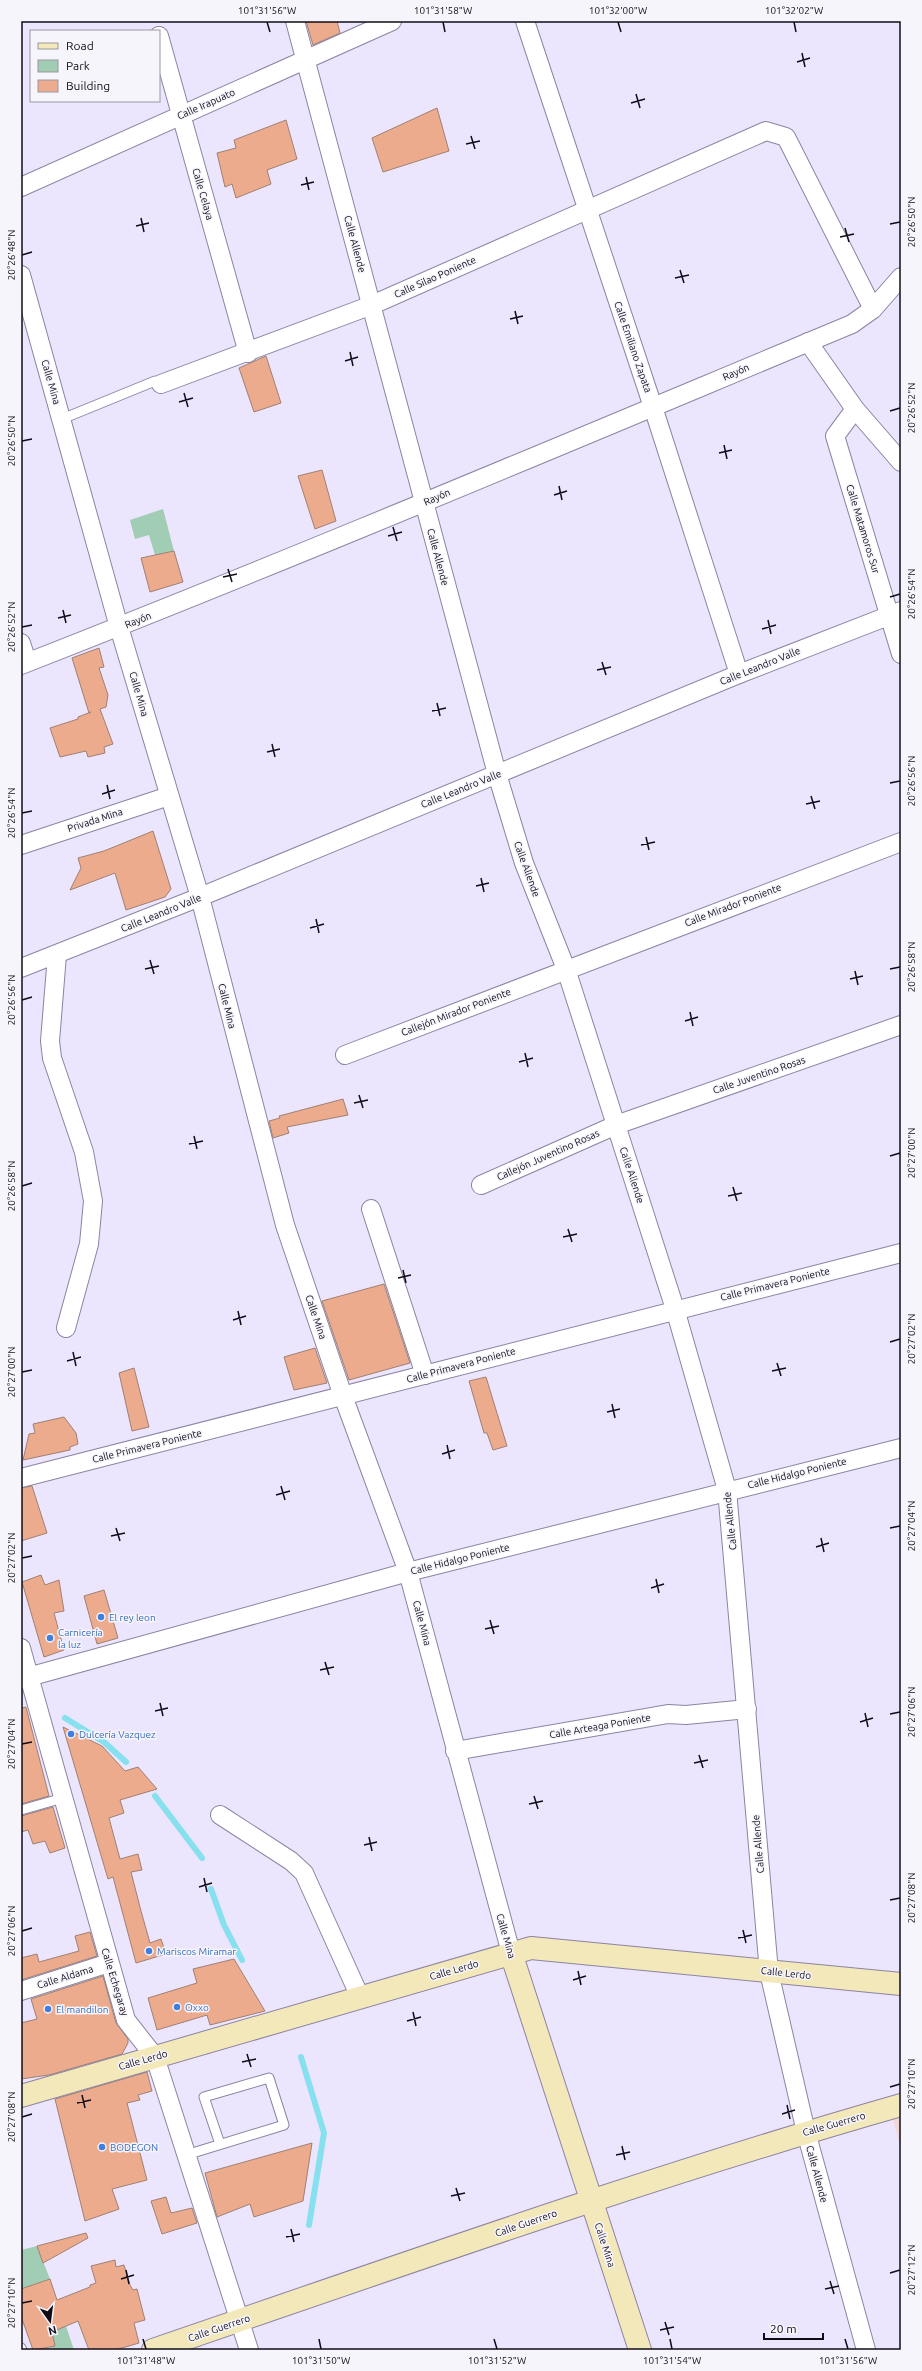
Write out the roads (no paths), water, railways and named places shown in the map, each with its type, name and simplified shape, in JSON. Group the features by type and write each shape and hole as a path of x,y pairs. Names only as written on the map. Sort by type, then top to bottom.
{"street":[{"name":"Calle Allende","path":"295,21 372,305 423,503 497,774 524,863 566,969 675,1309 727,1490 769,1972 806,2132 866,2350"},
{"name":"Calle Irapuato","path":"21,187 392,21"},
{"name":"Calle Emiliano Zapata","path":"525,21 653,407 739,674"},
{"name":"Calle Celaya","path":"160,40 248,353"},
{"name":"Calle Silao Poniente","path":"161,384 248,353 372,305 766,131 786,137 873,308"},
{"name":"Calle Mina","path":"21,275 119,627 200,897 285,1225 343,1396 408,1572 455,1751 511,1953 590,2201 640,2350"},
{"name":"Rayón","path":"24,663 119,627 423,503 852,324 873,308 901,277"},
{"path":"808,342 855,409 901,462"},
{"name":"Calle Matamoros Sur","path":"855,409 835,436 895,613 901,654"},
{"name":"Calle Leandro Valle","path":"21,968 200,897 739,674 895,613"},
{"path":"21,643 24,663"},
{"name":"Privada Mina","path":"21,845 169,796"},
{"name":"Calle Mirador Poniente","path":"566,969 901,842"},
{"path":"57,955 50,1041 52,1058 84,1152 93,1201 89,1244 66,1328"},
{"name":"Callejón Mirador Poniente","path":"345,1055 566,969"},
{"name":"Calle Juventino Rosas","path":"616,1125 901,1025"},
{"name":"Callejón Juventino Rosas","path":"481,1185 616,1125"},
{"path":"371,1209 425,1375"},
{"name":"Calle Primavera Poniente","path":"21,1478 425,1375 675,1309 901,1253"},
{"name":"Calle Hidalgo Poniente","path":"25,1678 408,1572 727,1490 901,1448"},
{"name":"Calle Echegaray","path":"21,1648 25,1678 63,1798 126,2020 155,2057 249,2350"},
{"name":"Calle Arteaga Poniente","path":"455,1751 668,1714 686,1715 747,1709"},
{"path":"220,1815 291,1861 304,1873 360,1998"},
{"name":"Calle Lerdo","path":"21,2096 532,1948 901,1984"},
{"name":"Calle Aldama","path":"21,1991 109,1964"},
{"name":"Calle Guerrero","path":"153,2350 590,2201 806,2132 901,2105"}],"lane":[{"path":"62,419 155,381 161,384"},
{"path":"21,1810 63,1798"},
{"path":"186,2155 284,2124 269,2078 204,2097 220,2144"}],"waterway":[{"path":"65,1718 104,1742 126,1762"},
{"path":"155,1796 202,1858"},
{"path":"211,1889 224,1925 242,1960"},
{"path":"301,2057 324,2133 309,2225"}],"place":[{"name":"El rey leon","path":"101,1617"},
{"name":"Carnicería la luz","path":"50,1638"},
{"name":"Dulcería Vazquez","path":"71,1734"},
{"name":"Mariscos Miramar","path":"149,1951"},
{"name":"Oxxo","path":"177,2007"},
{"name":"El mandilon","path":"48,2009"},
{"name":"BODEGON","path":"102,2147"}]}
